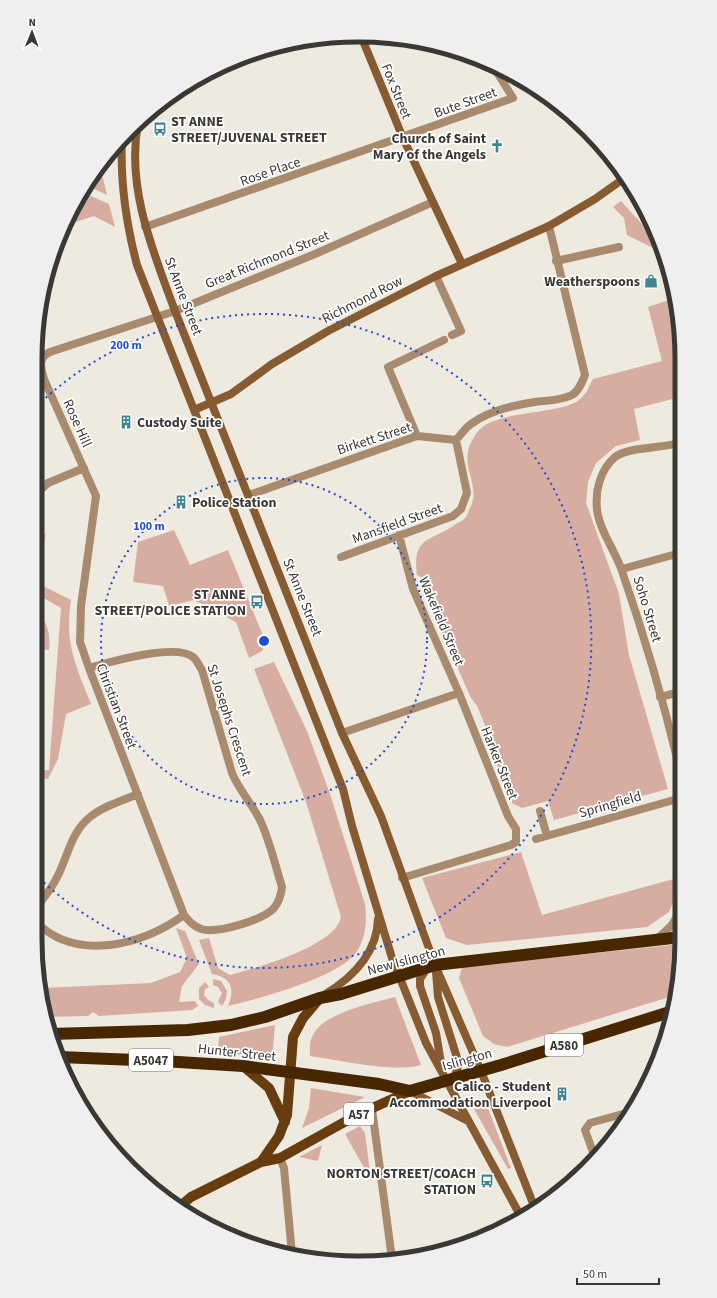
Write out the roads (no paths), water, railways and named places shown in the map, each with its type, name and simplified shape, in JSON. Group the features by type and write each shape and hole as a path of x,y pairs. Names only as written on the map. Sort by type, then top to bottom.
{"highway":[{"name":"New Islington","path":"320,998 341,994 432,967 675,938"},
{"name":"Hunter Street","path":"57,1034 211,1028 265,1017 320,998"},
{"name":"Islington","path":"410,1091 448,1077 481,1071 666,1013"},
{"name":"Hunter Street","path":"65,1057 162,1060 243,1066 378,1084 410,1091"}],"main road":[{"name":"Fox Street","path":"364,42 402,138 462,264"},
{"name":"St Anne Street","path":"136,134 136,176 145,227 175,311 342,733 381,816 432,967 481,1071 533,1204"},
{"path":"122,149 121,164 127,226 137,265 343,789 352,826 378,914 400,976 426,1043 448,1077"},
{"name":"Richmond Row","path":"194,410 231,394 272,364 328,331 436,276 549,226 595,199 621,181"},
{"path":"320,998 352,974 366,959 377,934 378,914"},
{"path":"432,967 438,997 459,1064 448,1077"},
{"path":"432,967 420,979 420,986 448,1077 468,1122 519,1213"},
{"name":"A57","path":"261,1162 279,1136 286,1122 289,1106 291,1048 294,1033 303,1018 320,998"},
{"path":"243,1066 269,1088 286,1122"},
{"path":"410,1091 433,1104 458,1114 468,1122"},
{"name":"Islington","path":"184,1203 191,1197 261,1162 280,1158 372,1109 410,1091"}],"street":[{"name":"Bute Street","path":"402,138 513,98 499,75"},
{"name":"Rose Place","path":"145,227 402,138"},
{"name":"Great Richmond Street","path":"42,358 50,352 175,311 315,254 433,202"},
{"path":"456,440 470,424 486,415 513,406 559,400 573,394 581,386 585,374 556,261 549,226"},
{"path":"556,261 619,247"},
{"path":"417,436 388,367 461,331 436,276"},
{"name":"Rose Hill","path":"42,372 96,496"},
{"name":"Birkett Street","path":"248,495 417,436 456,440"},
{"name":"Mansfield Street","path":"341,557 453,516 461,509 467,493 456,440"},
{"name":"Soho Street","path":"675,444 651,449 631,450 615,457 599,480 596,504 597,512 602,525 622,569 646,644 675,754"},
{"path":"42,488 48,483 84,468"},
{"name":"Christian Street","path":"96,496 81,606 80,642 184,915"},
{"name":"Wakefield Street","path":"399,535 413,589 459,693"},
{"path":"622,569 675,554"},
{"name":"St Josephs Crescent","path":"89,668 120,659 158,653 183,653 193,657 202,670 232,773 238,786 259,818 264,829 282,888 280,897 274,907 263,916 244,923 216,929 202,929 193,925 184,915"},
{"path":"342,733 459,693"},
{"name":"Harker Street","path":"402,878 502,848 516,842 516,829 508,816 459,693"},
{"path":"660,697 675,693"},
{"path":"42,900 55,882 63,866 70,841 79,827 91,816 138,794"},
{"name":"Springfield","path":"536,839 675,800"},
{"path":"540,811 547,836"},
{"path":"42,928 61,939 84,945 108,945 132,941 155,933 184,915"},
{"path":"655,940 671,926 675,920"},
{"path":"372,1109 391,1254"},
{"path":"593,1151 585,1130 590,1123 623,1114"},
{"path":"280,1158 284,1168 292,1249"}],"place":[{"name":"ST ANNE STREET/JUVENAL STREET","path":"160,129"},
{"name":"Church of Saint Mary of the Angels","path":"497,146"},
{"name":"Weatherspoons","path":"651,281"},
{"name":"Custody Suite","path":"126,422"},
{"name":"Police Station","path":"181,502"},
{"name":"ST ANNE STREET/POLICE STATION","path":"257,602"},
{"name":"Calico - Student Accommodation Liverpool","path":"562,1094"},
{"name":"NORTON STREET/COACH STATION","path":"487,1181"}]}
